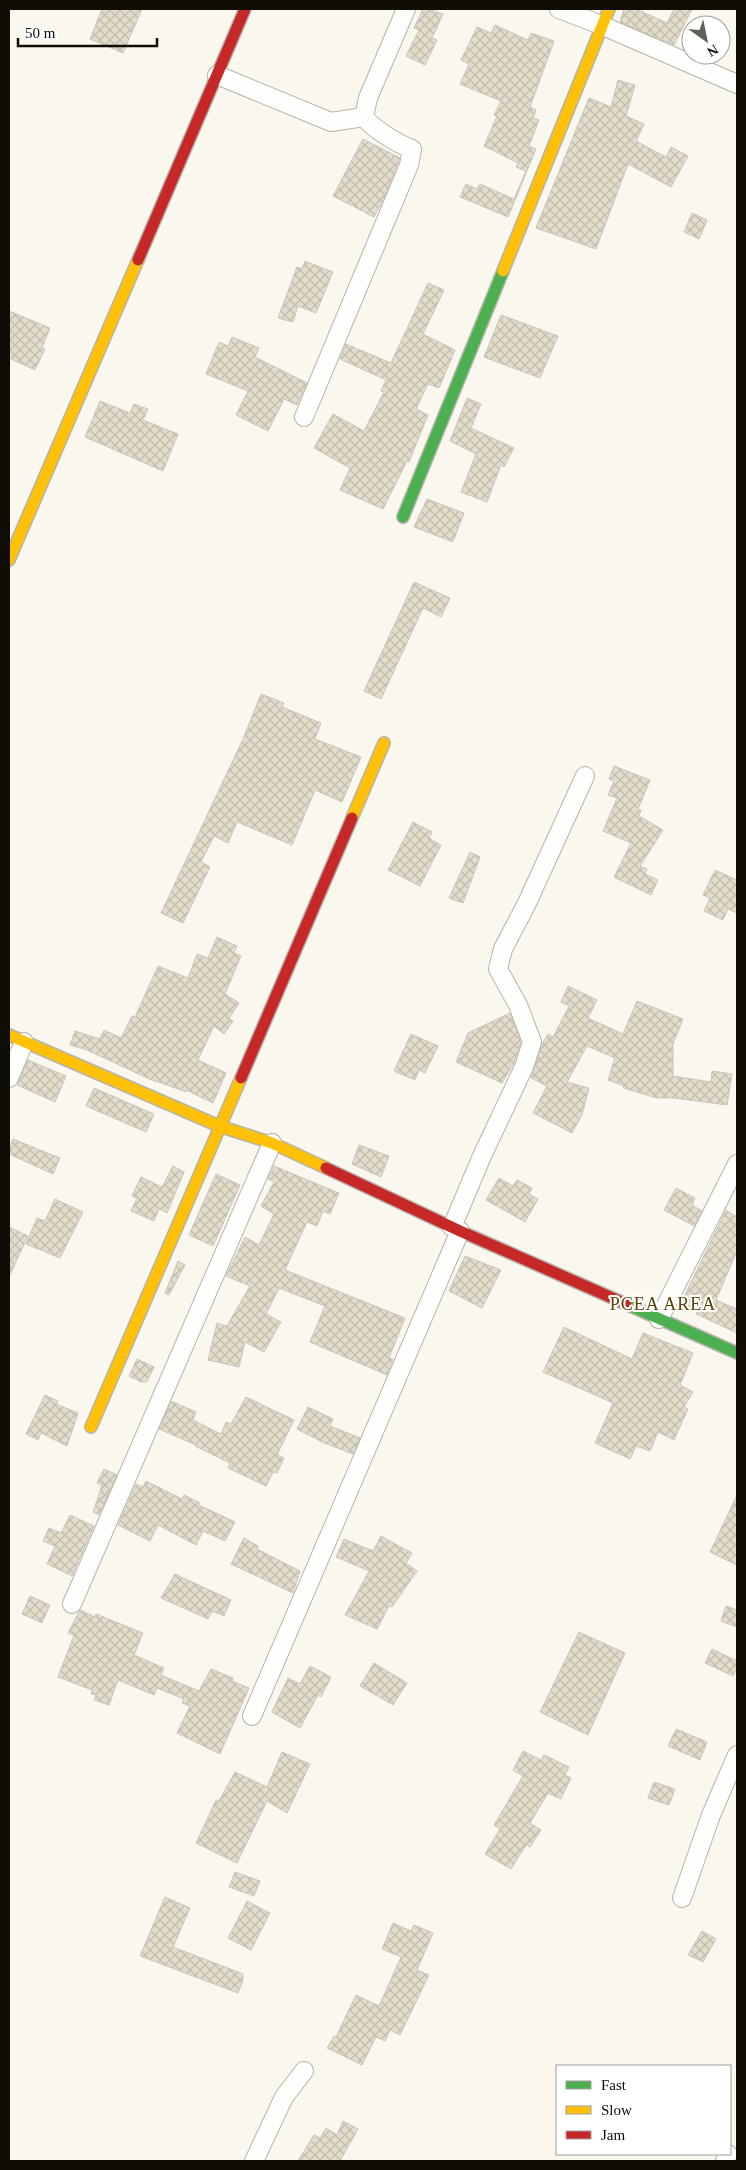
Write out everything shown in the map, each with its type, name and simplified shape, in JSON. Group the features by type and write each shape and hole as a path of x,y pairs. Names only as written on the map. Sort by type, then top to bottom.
{"street":[{"path":"9,560 245,9"},
{"path":"364,118 368,98 406,9"},
{"path":"559,9 605,17 737,84"},
{"path":"403,517 605,17"},
{"path":"217,75 331,122 364,118 398,144 412,149 409,165 304,417"},
{"path":"91,1427 218,1126 384,743"},
{"path":"252,1716 524,1067 532,1042 518,1005 498,969 503,949 527,903 585,776"},
{"path":"9,1078 16,1039 218,1126 272,1143 456,1229 737,1353"},
{"path":"72,1604 272,1143"},
{"path":"658,1319 737,1164"},
{"path":"682,1898 711,1815 737,1755"},
{"path":"254,2161 284,2097 304,2071"}],"building":[{"path":"102,9 142,9 123,53 90,39"},
{"path":"423,9 443,14 432,38 437,40 425,65 406,56 419,30 414,28"},
{"path":"624,9 636,9 667,23 674,9 692,9 689,15 681,15 681,31 674,45 620,22"},
{"path":"495,25 528,40 531,33 554,41 530,107 536,110 533,118 539,120 529,146 536,149 508,217 460,197 466,184 477,189 480,184 514,199 526,171 516,167 518,163 484,146 497,116 494,115 501,101 460,84 469,64 461,60 477,27 491,33"},
{"path":"618,80 635,85 626,116 644,124 636,141 666,157 671,147 688,156 671,187 628,164 596,249 536,228 589,98 611,107"},
{"path":"363,139 400,158 386,194 374,217 333,196"},
{"path":"692,213 707,220 699,239 684,232"},
{"path":"305,261 333,272 316,313 298,306 293,322 278,318 297,267 302,269"},
{"path":"428,283 444,290 423,334 455,350 439,388 428,384 416,409 428,415 409,462 407,461 383,509 340,490 350,468 314,448 333,414 364,431 384,392 381,391 386,380 340,359 346,344 391,363"},
{"path":"9,311 50,328 42,348 45,349 35,370 9,358"},
{"path":"501,315 558,336 540,378 484,357"},
{"path":"232,337 259,348 255,357 307,383 297,405 284,399 268,431 236,415 248,391 206,374 219,342 228,346"},
{"path":"467,398 481,404 471,428 514,448 504,467 501,465 487,502 461,492 476,454 450,441"},
{"path":"100,401 130,413 134,404 148,409 143,420 178,434 163,471 85,437"},
{"path":"427,499 464,513 453,542 414,527"},
{"path":"414,582 450,598 441,617 423,608 381,699 364,691"},
{"path":"261,694 284,703 282,707 321,723 315,739 361,757 342,802 315,790 292,845 237,822 228,843 214,836 201,862 210,867 183,923 161,913 243,739"},
{"path":"614,766 650,780 638,809 641,810 639,816 663,830 640,866 647,869 645,874 658,880 651,895 614,877 631,843 603,831 617,798 608,795 614,781 609,779"},
{"path":"413,822 432,832 429,838 441,845 420,886 388,870"},
{"path":"470,852 480,857 463,903 449,898"},
{"path":"715,870 737,880 737,913 728,909 723,920 704,911 710,898 703,895"},
{"path":"217,937 237,946 234,953 241,956 225,994 239,1003 229,1019 233,1021 224,1034 214,1026 198,1060 226,1073 213,1103 186,1090 186,1092 156,1082 87,1050 70,1045 75,1031 100,1039 104,1030 121,1038 132,1016 135,1017 158,966 188,978 197,954 208,958"},
{"path":"568,986 597,1000 588,1018 623,1034 637,1001 683,1019 673,1044 673,1076 711,1082 712,1071 732,1074 727,1105 674,1098 657,1098 623,1088 624,1086 608,1080 615,1058 587,1046 567,1082 589,1088 582,1115 572,1133 533,1113 547,1086 531,1078 542,1044 548,1034 553,1037 569,1006 561,1002"},
{"path":"510,1013 521,1042 514,1063 502,1083 456,1062 468,1033"},
{"path":"411,1034 438,1046 425,1073 419,1070 415,1080 394,1071"},
{"path":"28,1060 66,1076 55,1102 17,1085"},
{"path":"94,1088 154,1114 146,1132 86,1106"},
{"path":"13,1139 60,1158 53,1174 9,1154"},
{"path":"359,1145 389,1156 381,1177 352,1164"},
{"path":"173,1166 184,1172 167,1213 159,1209 154,1221 131,1211 137,1198 132,1196 141,1177 162,1187"},
{"path":"274,1166 339,1193 330,1214 323,1211 317,1226 307,1222 285,1270 405,1318 389,1358 393,1359 387,1375 310,1342 325,1306 279,1288 266,1314 281,1322 264,1352 245,1342 239,1367 208,1360 217,1323 227,1326 250,1286 226,1276 245,1237 259,1245 274,1214 261,1206 274,1182 268,1179"},
{"path":"216,1174 240,1185 213,1246 189,1235"},
{"path":"499,1178 513,1186 517,1180 532,1188 529,1194 538,1199 525,1222 486,1200"},
{"path":"676,1188 695,1198 692,1205 702,1211 694,1226 664,1210"},
{"path":"55,1199 83,1212 60,1258 26,1244 37,1218 45,1221"},
{"path":"726,1210 737,1217 737,1251 716,1300 737,1309 737,1333 696,1314 698,1311 681,1303"},
{"path":"9,1227 28,1236 9,1277"},
{"path":"465,1256 501,1270 482,1308 449,1291"},
{"path":"178,1261 185,1265 169,1295 165,1293"},
{"path":"564,1327 632,1359 643,1333 693,1353 680,1385 693,1392 684,1407 688,1409 674,1440 658,1432 650,1451 636,1446 630,1459 595,1443 613,1403 543,1372"},
{"path":"137,1359 154,1367 147,1382 141,1382 129,1376"},
{"path":"45,1395 58,1401 56,1404 78,1413 67,1446 41,1433 38,1440 26,1434"},
{"path":"246,1397 294,1420 277,1455 284,1458 277,1473 273,1472 266,1486 228,1468 230,1463 196,1445 159,1429 171,1401 196,1412 193,1420 221,1434 226,1422 231,1424"},
{"path":"308,1407 333,1419 330,1426 360,1438 353,1454 322,1442 297,1429"},
{"path":"104,1469 117,1475 99,1515 93,1512 102,1485 97,1483"},
{"path":"146,1481 182,1499 184,1495 200,1503 199,1505 235,1522 225,1541 203,1531 196,1545 158,1525 150,1541 118,1525 136,1484 143,1487"},
{"path":"737,1495 737,1565 710,1552"},
{"path":"70,1515 94,1526 72,1576 47,1564 55,1546 43,1541 49,1528 61,1533"},
{"path":"381,1536 412,1553 406,1563 417,1571 392,1607 389,1606 377,1629 345,1615 369,1571 336,1557 344,1539 373,1551"},
{"path":"244,1538 258,1546 257,1549 300,1571 293,1593 231,1564"},
{"path":"175,1574 231,1600 224,1616 212,1611 208,1619 161,1598"},
{"path":"30,1596 50,1605 42,1623 22,1614"},
{"path":"726,1606 737,1610 737,1627 721,1621"},
{"path":"80,1610 95,1617 96,1614 143,1633 134,1655 164,1668 161,1675 199,1691 211,1669 233,1678 232,1681 249,1688 220,1754 177,1733 190,1706 182,1703 184,1699 157,1688 154,1695 118,1680 109,1705 94,1700 96,1695 91,1694 92,1690 58,1677 74,1635 68,1633"},
{"path":"579,1632 625,1653 588,1735 540,1712"},
{"path":"712,1649 737,1661 737,1668 733,1676 705,1663"},
{"path":"374,1663 407,1683 393,1705 360,1686"},
{"path":"310,1666 331,1677 321,1697 318,1695 300,1728 272,1712 288,1678 300,1684"},
{"path":"676,1729 707,1742 700,1760 668,1746"},
{"path":"523,1751 541,1760 544,1755 569,1767 565,1775 571,1778 561,1799 548,1793 530,1823 541,1830 530,1847 526,1845 511,1869 485,1854 500,1829 494,1825 523,1776 513,1770"},
{"path":"282,1752 310,1764 287,1813 267,1801 237,1863 196,1843 216,1800 219,1801 235,1772 267,1787"},
{"path":"654,1782 675,1789 669,1805 648,1798"},
{"path":"235,1872 260,1881 254,1896 229,1887"},
{"path":"165,1897 190,1908 173,1947 243,1974 243,1980 238,1993 140,1956"},
{"path":"247,1901 270,1913 251,1950 228,1938"},
{"path":"393,1923 411,1931 414,1925 433,1933 417,1970 429,1975 400,2035 390,2030 385,2041 376,2037 362,2065 327,2048 334,2036 336,2037 356,1995 379,2006 401,1957 382,1949"},
{"path":"702,1931 716,1939 703,1962 688,1955"},
{"path":"343,2121 358,2129 340,2161 298,2161 314,2135 320,2138 326,2128 337,2135"}],"traffic: fast":[{"path":"403,517 503,271"},
{"path":"626,1304 737,1353"}],"traffic: slow":[{"path":"503,271 609,9"},
{"path":"9,560 138,260"},
{"path":"352,818 384,743"},
{"path":"9,1035 219,1126 272,1143 326,1168"},
{"path":"91,1427 241,1078"}],"traffic: jam":[{"path":"138,260 245,9"},
{"path":"241,1078 352,818"},
{"path":"326,1168 460,1231 626,1304"}],"district":[{"name":"PCEA AREA","path":"663,1304"}]}
